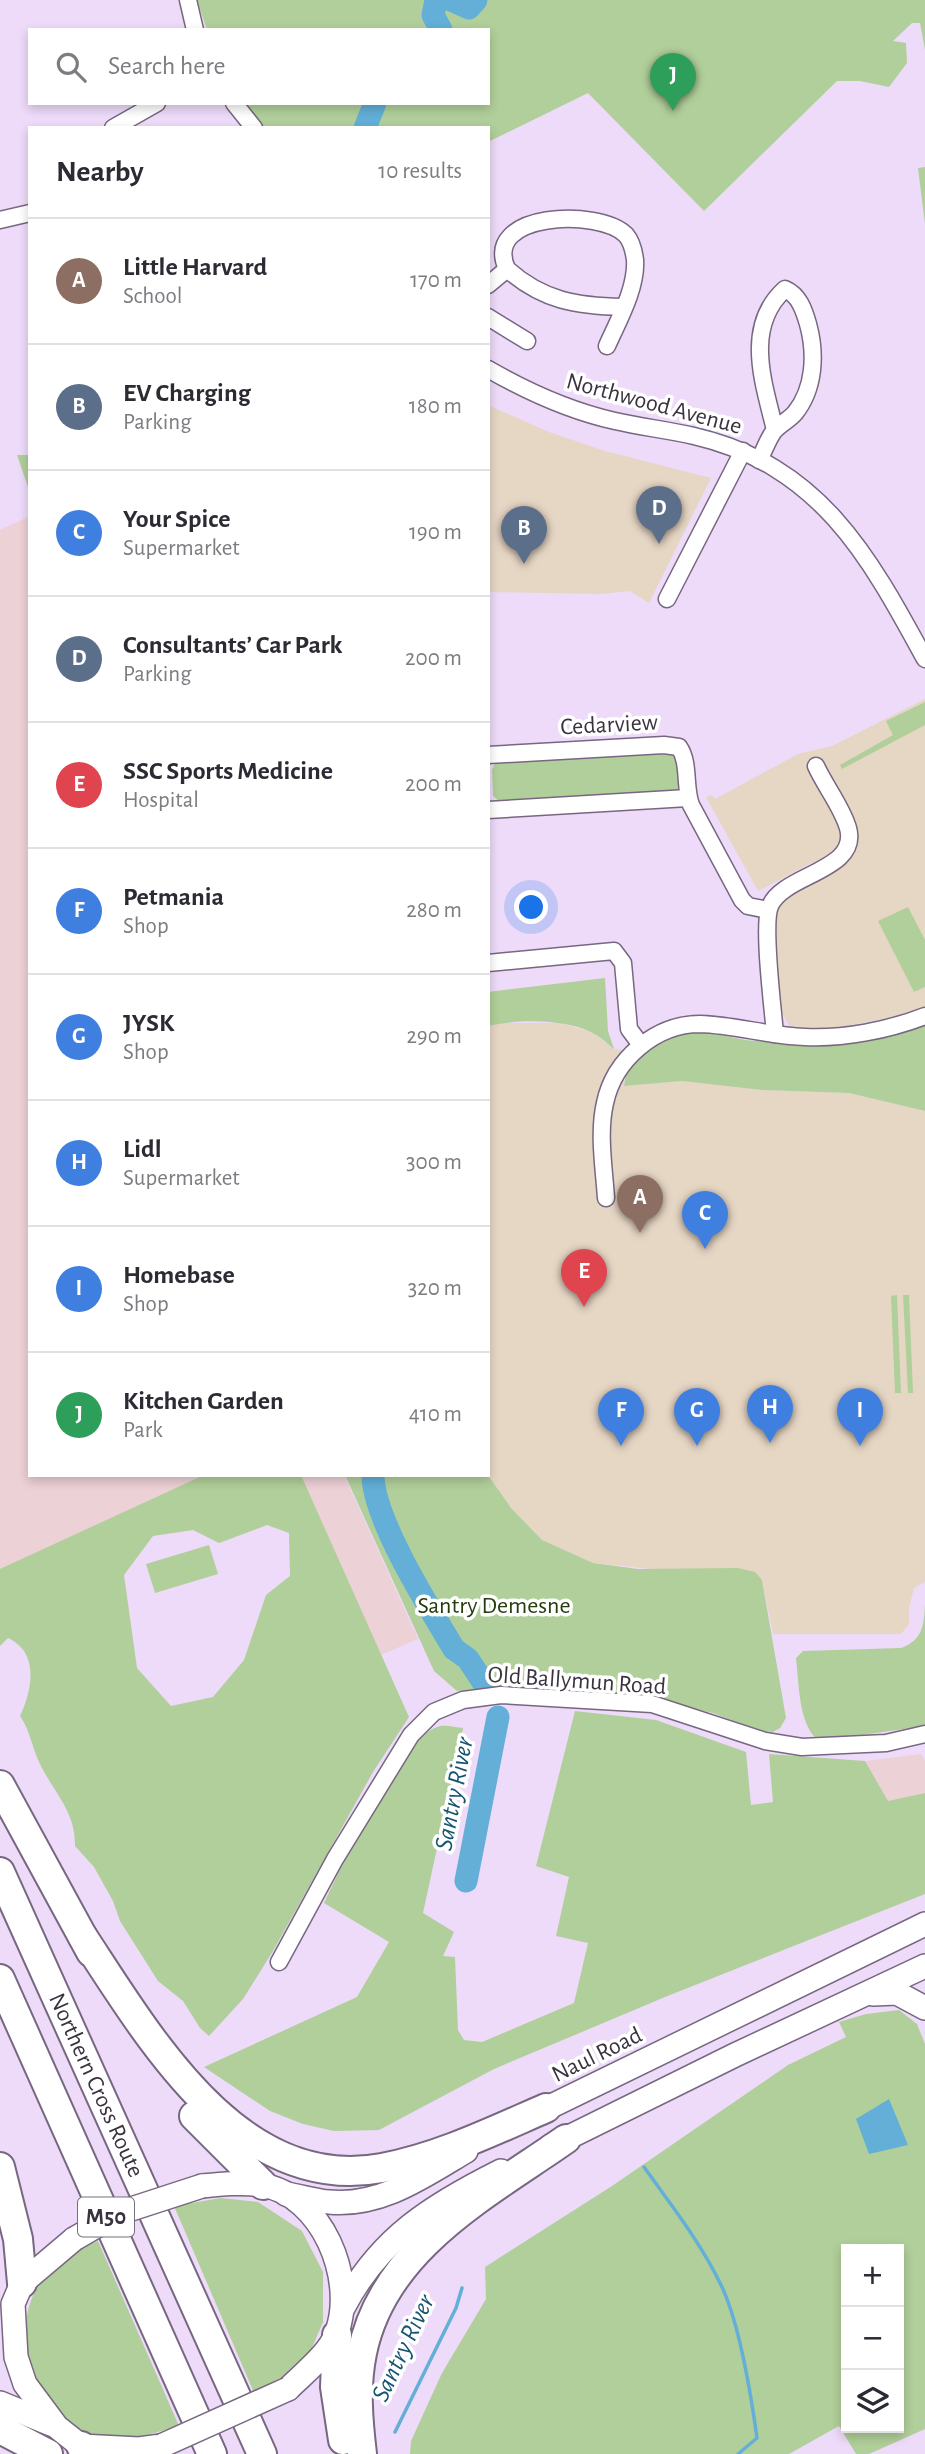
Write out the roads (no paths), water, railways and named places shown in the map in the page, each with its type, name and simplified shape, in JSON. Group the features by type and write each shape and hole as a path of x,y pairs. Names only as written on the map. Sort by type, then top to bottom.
{"highway":[{"path":"0,1785 127,2018 186,2107 275,2189"},
{"name":"Northern Cross Route","path":"0,1872 262,2454"},
{"path":"83,1937 157,2046 219,2116 238,2133 277,2155 330,2170 381,2168 451,2149 546,2108"},
{"name":"Northern Cross Route","path":"0,1979 212,2454"},
{"path":"362,2454 356,2403 362,2352 387,2290 411,2256 442,2225 566,2139"},
{"path":"0,2167 18,2239 12,2301"},
{"path":"340,2321 335,2387 346,2454"},
{"path":"0,2429 48,2454"}],"main road":[{"path":"12,2301 16,2357 25,2384 57,2427 84,2450 161,2446 288,2389 340,2321 360,2275 394,2239 450,2197 856,1997 924,1970 923,1928"},
{"name":"Naul Road","path":"12,2301 74,2239 119,2213 202,2186 226,2183 275,2189 331,2203 374,2199 416,2182 546,2108 923,1928"},
{"path":"856,1997 897,1993 925,2008"},
{"path":"275,2189 314,2219 329,2241 344,2287 340,2321"},
{"path":"0,2403 57,2427"}],"street":[{"path":"188,0 195,28"},
{"path":"117,126 153,105"},
{"path":"236,105 252,126"},
{"path":"0,220 28,213"},
{"path":"607,346 623,307 636,264 629,237 607,225 574,218 529,225 505,240 502,248 507,269 539,292 563,302 595,308 623,307"},
{"path":"490,283 507,269"},
{"path":"759,460 775,430 797,411 809,385 814,363 813,341 805,314 794,293 785,289 773,300 759,354 764,395 775,430"},
{"path":"490,318 527,341"},
{"name":"Northwood Avenue","path":"490,370 577,411 695,436 743,451 805,488 844,525 886,586 925,659"},
{"path":"667,599 743,451"},
{"name":"Cedarview","path":"490,755 676,745 684,758 688,798 742,900 748,906 768,910"},
{"path":"775,1034 768,910 780,892 835,862 848,843 847,826 816,766"},
{"path":"490,810 688,798"},
{"path":"490,959 614,951 623,963 629,1029 641,1045"},
{"path":"606,1198 605,1100 621,1065 641,1045 667,1031 690,1025 807,1037 866,1032 925,1016"},
{"name":"Old Ballymun Road","path":"279,1962 335,1859 411,1735 434,1712 480,1696 501,1695 652,1704 705,1719 755,1738 802,1747 886,1743 925,1734"}],"water":[{"path":"889,2099 908,2145 869,2154 856,2119"}],"waterway":[{"name":"Santry River","path":"436,0 433,15 440,28"},
{"name":"Santry River","path":"451,0 469,8 476,0"},
{"name":"Santry River","path":"366,126 374,105"},
{"name":"Santry River","path":"373,1477 382,1515 405,1564 454,1649 468,1659 483,1682"},
{"name":"Santry River","path":"466,1881 498,1717"},
{"path":"644,2167 704,2254 721,2285 734,2319 757,2438 738,2454"},
{"name":"Santry River","path":"395,2432 456,2308 462,2288"}],"place":[{"name":"Kitchen Garden","path":"673,111"},
{"name":"Consultants’ Car Park","path":"659,544"},
{"name":"EV Charging","path":"524,564"},
{"name":"Little Harvard","path":"640,1233"},
{"name":"Your Spice","path":"705,1249"},
{"name":"SSC Sports Medicine","path":"584,1307"},
{"name":"Lidl","path":"770,1443"},
{"name":"Petmania","path":"621,1446"},
{"name":"JYSK","path":"697,1446"},
{"name":"Homebase","path":"860,1446"}],"park label":[{"name":"Santry Demesne","path":"494,1606"}]}
